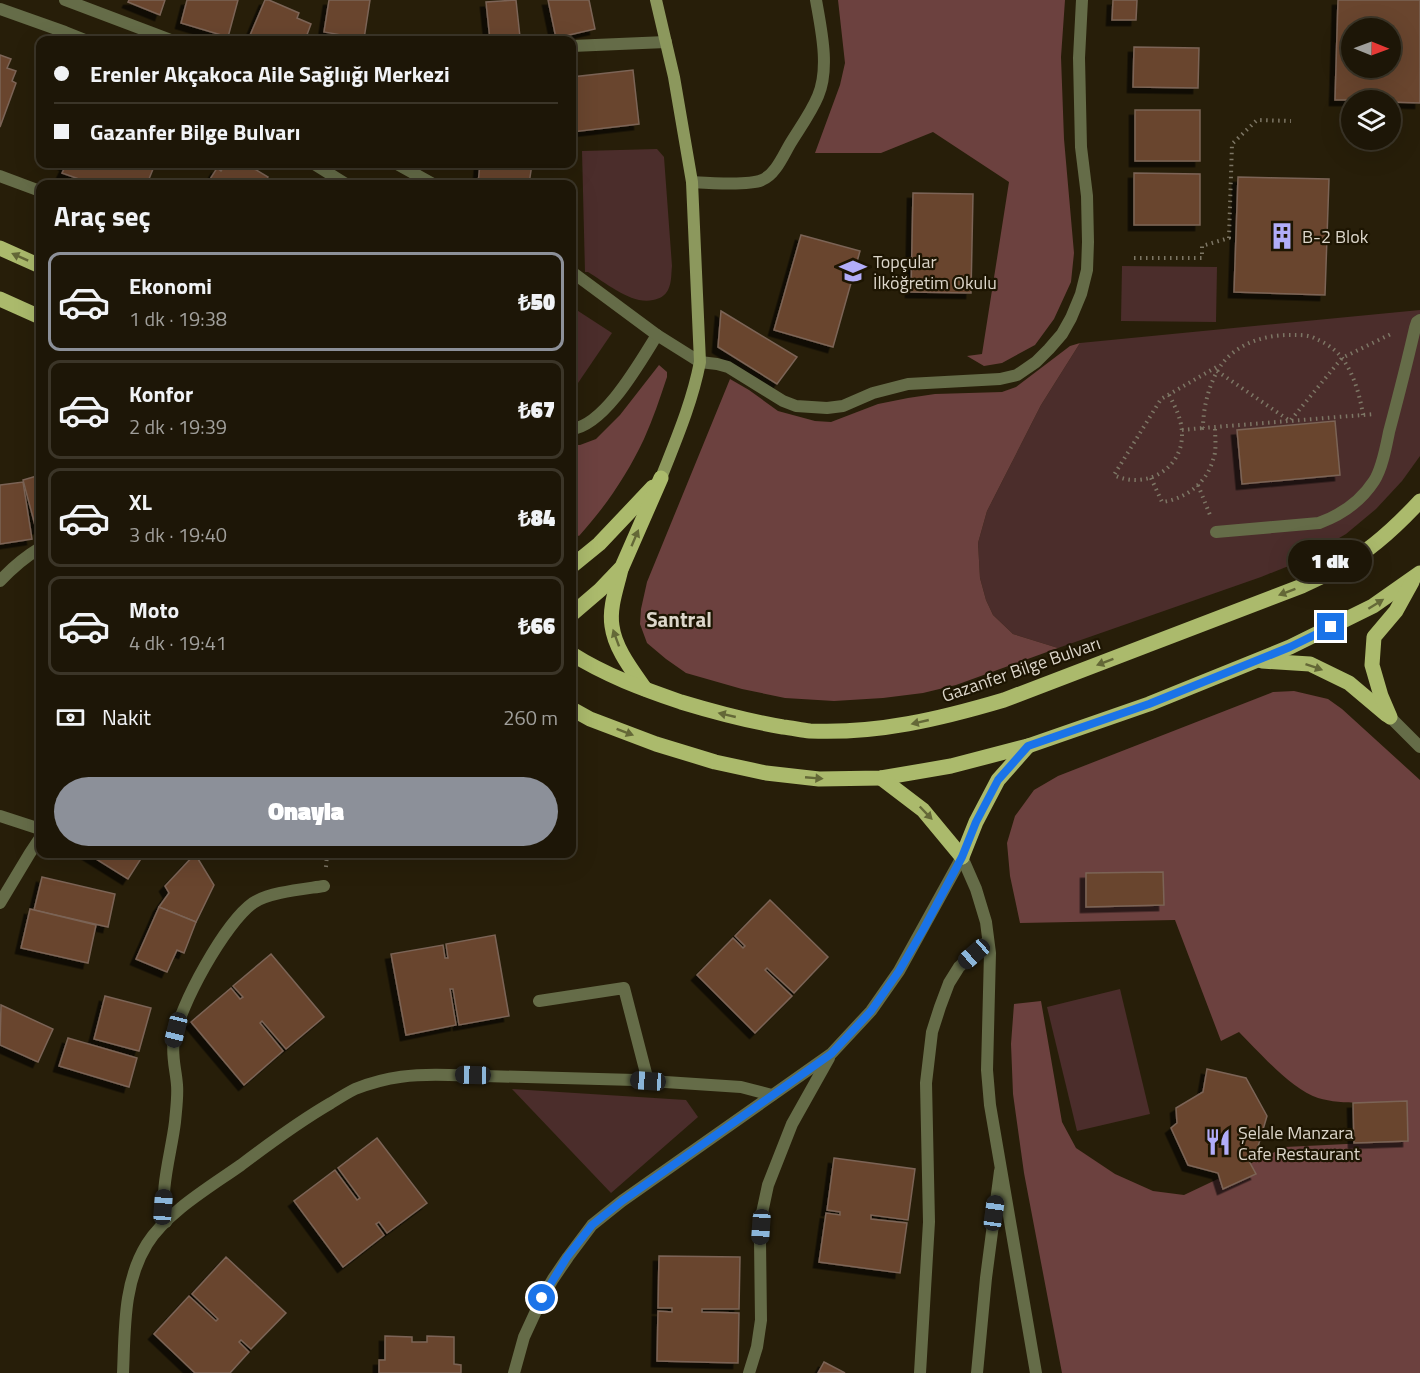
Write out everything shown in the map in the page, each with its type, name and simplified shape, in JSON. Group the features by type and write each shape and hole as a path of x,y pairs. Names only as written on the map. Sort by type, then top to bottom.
{"main road":[{"path":"645,689 617,643 612,626 612,609 622,567 685,418 696,384 700,362 692,182 674,77 656,0"},
{"path":"0,248 36,264"},
{"path":"0,299 36,315"},
{"path":"576,563 605,538 661,478"},
{"name":"Gazanfer Bilge Bulvarı","path":"576,656 603,672 718,714 809,731 908,725 958,714 1004,700 1302,586 1341,567 1369,549 1420,501"},
{"path":"576,611 600,591 622,567"},
{"path":"576,711 590,719 656,744 715,762 766,773 819,779 881,778 951,766 1028,746 1149,704 1290,647 1373,606 1417,575"},
{"path":"1390,717 1372,665 1374,637 1396,611 1417,575"},
{"path":"1256,661 1310,664 1349,683 1390,717"},
{"path":"576,717 590,719"},
{"path":"881,778 923,810 962,857 976,822 998,780 1028,746"}],"street":[{"path":"65,0 160,36"},
{"path":"692,182 762,181 776,167 821,89 824,67 816,0"},
{"path":"576,275 700,362 728,367 789,404 827,408 843,406 873,393 908,384 1000,379 1017,375 1035,362 1062,334 1081,294 1087,270 1087,196 1081,147 1079,58 1082,0"},
{"path":"0,9 75,36"},
{"path":"576,46 666,42"},
{"path":"320,168 340,180"},
{"path":"404,168 426,180"},
{"path":"0,176 36,190"},
{"path":"1216,532 1319,523 1335,518 1350,508 1375,480 1383,458 1419,321"},
{"path":"576,428 594,420 611,403 657,334"},
{"path":"0,581 10,570 36,550"},
{"path":"1390,717 1420,747"},
{"path":"0,816 36,829"},
{"path":"0,903 36,844"},
{"path":"962,857 986,922 990,964 987,1070 990,1105 1036,1373"},
{"path":"514,1373 524,1337 542,1298 567,1257 592,1225 622,1201 831,1054 871,1011 899,971 962,857"},
{"path":"166,1222 163,1207 164,1189 175,1122 177,1086 173,1042 179,1018 221,940 254,902 268,896 324,886"},
{"path":"920,1373 928,1222 926,1083 932,1032 949,983 959,967 988,941"},
{"path":"539,1001 624,988 648,1081"},
{"path":"749,1373 757,1347 761,1320 760,1241 762,1213 768,1185 792,1124 831,1054"},
{"path":"123,1373 128,1295 135,1271 147,1244 171,1215 304,1119 354,1090 396,1077 419,1074 648,1081 741,1087 772,1095"},
{"path":"977,1373 1000,1170"}],"path":[{"path":"1134,258 1202,258 1202,246 1229,238 1232,144 1257,120 1291,121"},
{"path":"1290,421 1342,358 1419,321"},
{"path":"1168,395 1177,410 1182,430 1180,448 1175,459 1166,469 1151,478 1132,481 1114,475 1161,399 1223,363 1241,347 1271,336 1303,335 1315,338 1329,346 1342,358 1350,372 1363,415"},
{"path":"1203,428 1203,411 1217,371 1223,363"},
{"path":"1217,371 1290,421"},
{"path":"1182,430 1394,413"},
{"path":"1151,478 1162,502 1173,501 1198,485 1208,473 1214,460 1215,427"},
{"path":"1198,485 1216,532"}],"shaded area":[{"path":"838,0 1065,0 1061,57 1064,139 1074,253 1071,282 1054,319 1035,345 1002,363 984,366 967,356 982,354 1009,182 933,132 881,153 815,153 840,85 845,63"},
{"path":"657,149 664,157 672,266 670,284 664,296 645,301 628,296 585,272 582,151"},
{"path":"1122,266 1217,267 1216,322 1121,321"},
{"path":"576,310 612,333 578,383 576,381"},
{"path":"1420,310 1420,456 1402,481 1376,509 1346,534 1296,563 1261,577 1058,648 1013,634 993,615 980,578 978,543 987,511 1041,405 1080,343"},
{"path":"1080,343 1041,405 987,511 978,543 980,578 993,615 1013,634 1058,648 956,685 923,693 834,701 785,698 742,689 686,673 647,643 640,624 647,582 730,379 778,411 815,421 831,422 878,404 908,398 935,394 1002,392 1016,387 1070,346"},
{"path":"659,365 667,372 644,439 615,490 579,536 576,535 576,445 596,439 620,415"},
{"path":"1294,691 1328,699 1420,780 1420,1373 1062,1373 1024,1173 1013,1094 1011,1044 1014,1004 1041,1001 1062,1122 1076,1148 1115,1174 1153,1191 1184,1195 1285,1147 1408,1141 1407,1101 1351,1103 1318,1098 1308,1094 1287,1079 1239,1032 1221,1041 1175,920 1020,923 1010,876 1007,843 1015,816 1034,790 1058,776 1273,692"},
{"path":"1120,989 1150,1114 1077,1131 1047,1007"},
{"path":"512,1089 686,1100 698,1117 611,1193"}],"building":[{"path":"129,0 165,0 160,15 128,2"},
{"path":"187,0 238,0 228,36 181,23"},
{"path":"265,0 299,13 297,18 311,24 306,36 250,36"},
{"path":"329,0 370,0 364,36 324,32"},
{"path":"516,0 520,36 490,36 486,2"},
{"path":"548,0 589,0 595,29 556,36"},
{"path":"1113,0 1137,0 1136,20 1112,20"},
{"path":"1338,0 1420,0 1420,103 1401,102 1401,90 1341,90 1341,100 1335,100"},
{"path":"1134,47 1199,48 1198,88 1133,87"},
{"path":"0,55 11,59 7,68 16,71 12,81 16,83 0,127"},
{"path":"633,70 639,124 576,132 576,77"},
{"path":"1135,110 1200,110 1200,161 1135,161"},
{"path":"64,168 153,168 149,180 82,180 62,173"},
{"path":"217,168 221,171 223,168 253,168 268,177 266,180 210,180"},
{"path":"480,168 531,168 530,180 478,180"},
{"path":"1134,173 1200,174 1200,225 1134,225"},
{"name":"B-2 Blok","path":"1238,177 1329,179 1325,295 1234,292"},
{"path":"913,193 973,194 971,293 911,292"},
{"path":"801,235 860,251 833,347 774,330"},
{"path":"721,311 797,357 777,384 718,347"},
{"path":"1335,421 1340,475 1242,484 1237,430"},
{"path":"36,476 36,529 23,480"},
{"path":"23,482 32,539 0,544 0,485"},
{"path":"94,858 141,858 128,879"},
{"path":"191,858 197,858 214,885 196,922 159,907 169,893 165,886"},
{"path":"1163,872 1164,905 1086,907 1086,873"},
{"path":"42,877 115,894 108,927 34,910"},
{"path":"770,900 828,957 794,993 767,968 765,970 792,996 755,1033 697,975 733,938 743,948 745,946 735,936"},
{"path":"159,907 196,922 184,953 177,950 167,972 136,959"},
{"path":"30,909 96,925 88,963 21,948"},
{"path":"495,935 509,1016 459,1025 453,989 450,989 456,1025 406,1035 391,954 443,945 445,958 448,958 446,944"},
{"path":"271,954 324,1017 286,1049 262,1021 260,1023 283,1051 244,1085 191,1022 231,988 240,999 243,997 233,986"},
{"path":"105,996 151,1008 139,1051 94,1039"},
{"path":"1,1005 53,1029 38,1062 0,1045"},
{"path":"68,1038 137,1058 129,1087 59,1066"},
{"name":"Şelale Manzara Cafe Restaurant","path":"1207,1069 1246,1078 1267,1116 1255,1157 1249,1161 1256,1174 1223,1189 1218,1173 1188,1165 1171,1128 1177,1123 1176,1108 1203,1092"},
{"path":"1407,1101 1408,1141 1354,1143 1353,1103"},
{"path":"377,1138 427,1203 387,1233 379,1222 376,1224 384,1235 343,1267 294,1201 335,1170 357,1200 360,1198 338,1168"},
{"path":"834,1158 915,1169 908,1220 871,1215 871,1219 907,1223 900,1273 819,1262 826,1213 840,1215 840,1212 827,1210"},
{"path":"659,1256 740,1257 739,1309 702,1309 702,1312 739,1313 738,1363 657,1361 658,1311 672,1312 672,1308 658,1308"},
{"path":"226,1257 286,1313 251,1349 241,1340 239,1342 249,1352 230,1373 195,1373 154,1334 189,1296 216,1321 218,1319 192,1294"},
{"path":"385,1336 412,1337 412,1342 427,1342 427,1336 454,1337 454,1364 461,1365 461,1373 379,1373 379,1360 385,1360"},
{"path":"824,1362 845,1373 818,1373"}],"place":[{"name":"B-2 Blok","path":"1282,236"},
{"name":"Topçular İlköğretim Okulu","path":"853,271"},
{"name":"Şelale Manzara Cafe Restaurant","path":"1218,1142"}],"district":[{"name":"Santral","path":"679,619"}],"route":[{"path":"542,1298 567,1257 592,1225 622,1201 831,1054 871,1011 899,971 923,930 962,857 976,822 998,780 1028,746 1149,704 1290,647 1331,627"}]}
